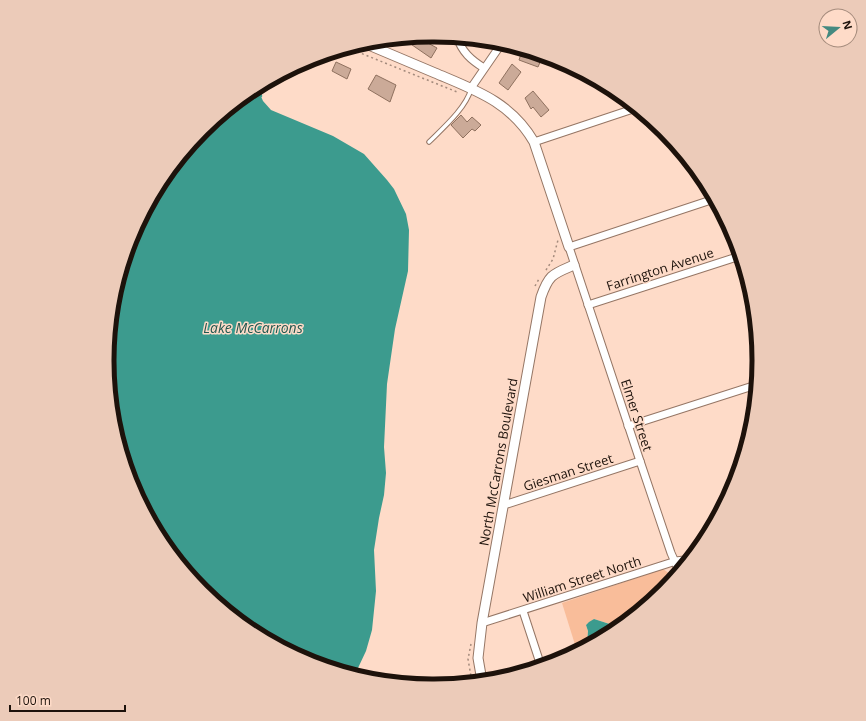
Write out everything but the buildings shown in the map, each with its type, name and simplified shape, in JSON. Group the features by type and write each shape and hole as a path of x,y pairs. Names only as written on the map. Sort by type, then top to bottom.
{"street":[{"path":"460,44 467,56 484,68"},
{"path":"374,48 470,92 492,99 510,112 528,132 534,142 569,247 709,201"},
{"path":"470,92 484,68 498,49"},
{"path":"534,142 630,110"},
{"name":"Elmer Street","path":"569,247 671,553 677,565"},
{"name":"Farrington Avenue","path":"588,306 735,258"},
{"name":"North McCarrons Boulevard","path":"481,675 478,658 482,623 542,297 549,279 555,273 574,265"},
{"path":"628,426 750,387"},
{"name":"Giesman Street","path":"504,506 640,461"},
{"name":"William Street North","path":"482,623 681,560"},
{"path":"523,611 539,661"}],"lane":[{"path":"429,142 456,114 470,92"}],"path":[{"path":"357,51 470,92"},
{"path":"545,271 553,259 556,250 558,240 557,234"},
{"path":"535,288 540,278"}],"shaded area":[{"path":"663,569 670,574 643,600 611,624 594,619 586,625 588,631 587,639 575,645 562,603"}],"water":[{"name":"Lake McCarrons","path":"260,94 263,101 271,110 333,136 364,154 394,189 406,214 409,230 408,271 395,329 387,384 384,447 386,473 384,495 374,550 376,591 372,630 366,651 358,670 351,668 311,655 274,636 239,613 223,600 194,571 168,537 147,501 131,463 125,443 117,402 114,360 117,319 125,278 131,258 147,220 168,184 194,150 223,121"},
{"path":"594,619 611,624 587,639 588,631 586,625"}]}
